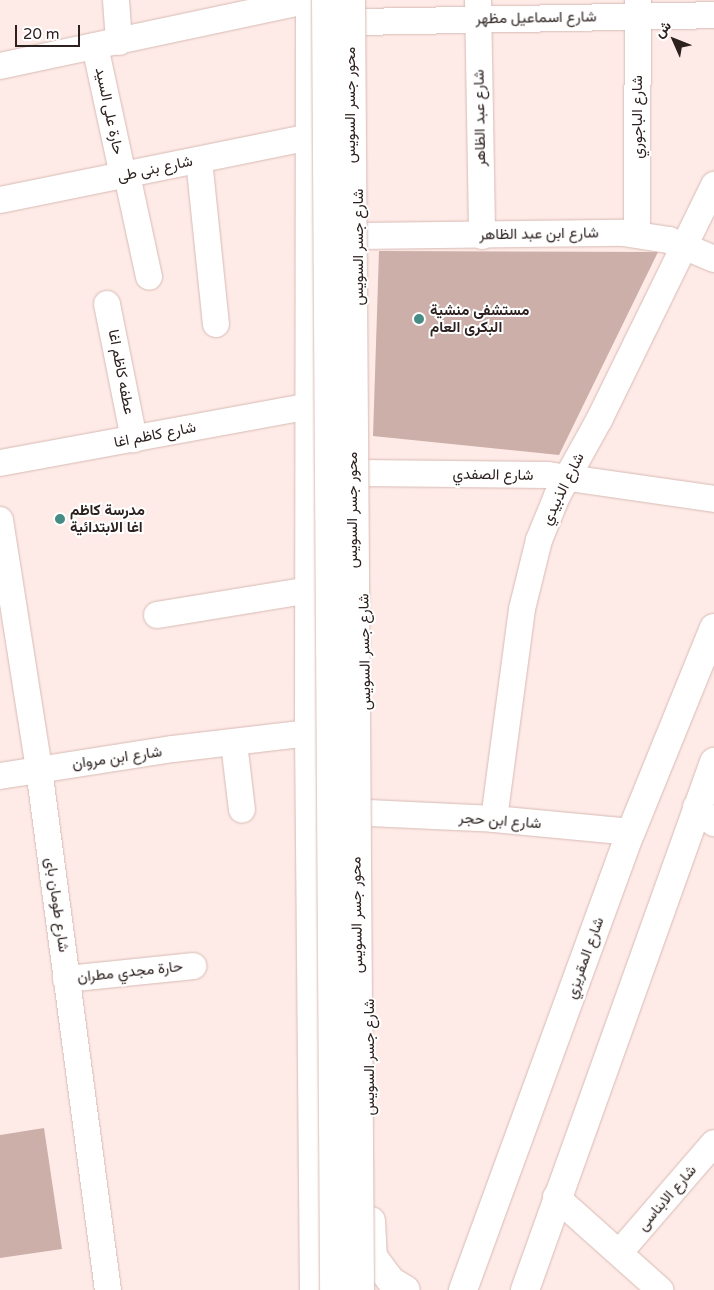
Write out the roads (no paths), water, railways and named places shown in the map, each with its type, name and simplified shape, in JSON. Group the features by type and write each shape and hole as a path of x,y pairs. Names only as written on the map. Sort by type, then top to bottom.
{"main road":[{"path":"310,0 310,733 321,1289"},
{"name":"محور جسر السويس","path":"321,1289 326,0"},
{"name":"محور جسر السويس","path":"355,7 362,1290"},
{"name":"شارع جسر السويس","path":"355,7 359,163 361,473 369,814 371,1245 374,1270 362,1290"},
{"path":"310,166 320,176 335,180 349,175 359,163"},
{"name":"شارع المقريزي","path":"462,1289 631,832 714,628"},
{"path":"525,1290 556,1197 705,815 714,762"},
{"path":"373,1257 391,1281 406,1290"}],"street":[{"name":"حارة على السيد","path":"116,0 107,44 125,175 149,277"},
{"path":"0,66 310,0"},
{"name":"شارع اسماعيل مظهر","path":"355,7 478,10 638,8 714,15"},
{"name":"شارع الباجوري","path":"638,8 638,234"},
{"name":"شارع عبد الظاهر","path":"478,10 482,236"},
{"name":"شارع بنى طى","path":"0,200 310,137"},
{"path":"200,160 216,324"},
{"name":"شارع الذبيدي","path":"494,819 526,585 548,518 599,420 714,185"},
{"name":"شارع ابن عبد الظاهر","path":"359,236 638,234 684,245 714,258"},
{"name":"عطفه كاظم اغا","path":"107,304 134,439"},
{"name":"شارع كاظم اغا","path":"0,463 310,406"},
{"name":"شارع الصفدي","path":"361,473 568,477 714,499"},
{"name":"شارع طومان باى","path":"0,520 4,575 39,769 108,1290"},
{"path":"157,615 310,590"},
{"name":"شارع ابن مروان","path":"0,776 39,769 310,733"},
{"path":"234,743 242,810"},
{"name":"شارع ابن حجر","path":"369,814 494,819 631,832"},
{"name":"حارة مجدي مطران","path":"66,979 193,966"},
{"name":"شارع الابناسى","path":"619,1253 714,1143"},
{"path":"556,1197 660,1290"}],"place":[{"name":"مستشفى منشية البكرى العام","path":"419,319"},
{"name":"مدرسة كاظم اغا الابتدائية","path":"60,519"}]}
